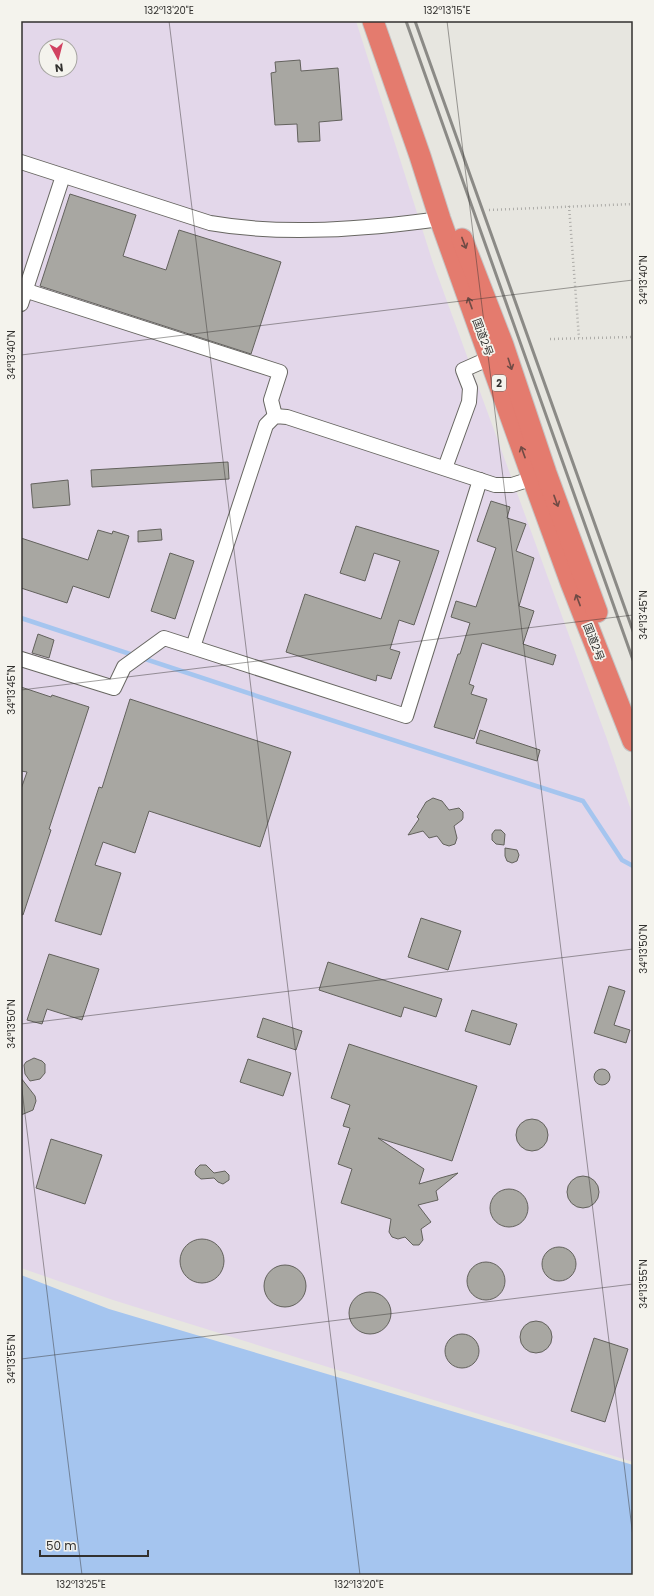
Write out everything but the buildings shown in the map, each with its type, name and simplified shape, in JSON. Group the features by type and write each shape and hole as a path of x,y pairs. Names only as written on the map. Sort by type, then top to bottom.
{"highway":[{"name":"国道2号","path":"373,21 440,218 490,358 540,476 633,712"},
{"name":"国道2号","path":"386,21 453,216 503,344 571,583 633,741"}],"lane":[{"path":"21,162 210,223 239,228 331,229 399,224 440,218"},
{"path":"63,176 22,294 280,372 271,400 275,416"},
{"path":"444,468 469,402 470,388 463,370 490,358"},
{"path":"193,647 266,425 275,416 287,417 495,485 503,486 540,476"},
{"path":"21,659 114,688 124,667 164,638 406,716 480,480"}],"path":[{"path":"489,210 633,204"},
{"path":"569,206 578,338"},
{"path":"550,338 633,337"}],"shaded area":[{"path":"21,21 356,21 433,263 608,742 633,816 633,1462 113,1300 21,1268"}],"water":[{"path":"21,1275 109,1309 633,1465 633,1575 21,1575"}],"waterway":[{"path":"21,618 275,702 583,801 622,860 633,866"}],"railway":[{"path":"406,21 633,660"},
{"path":"415,21 633,631"}]}
